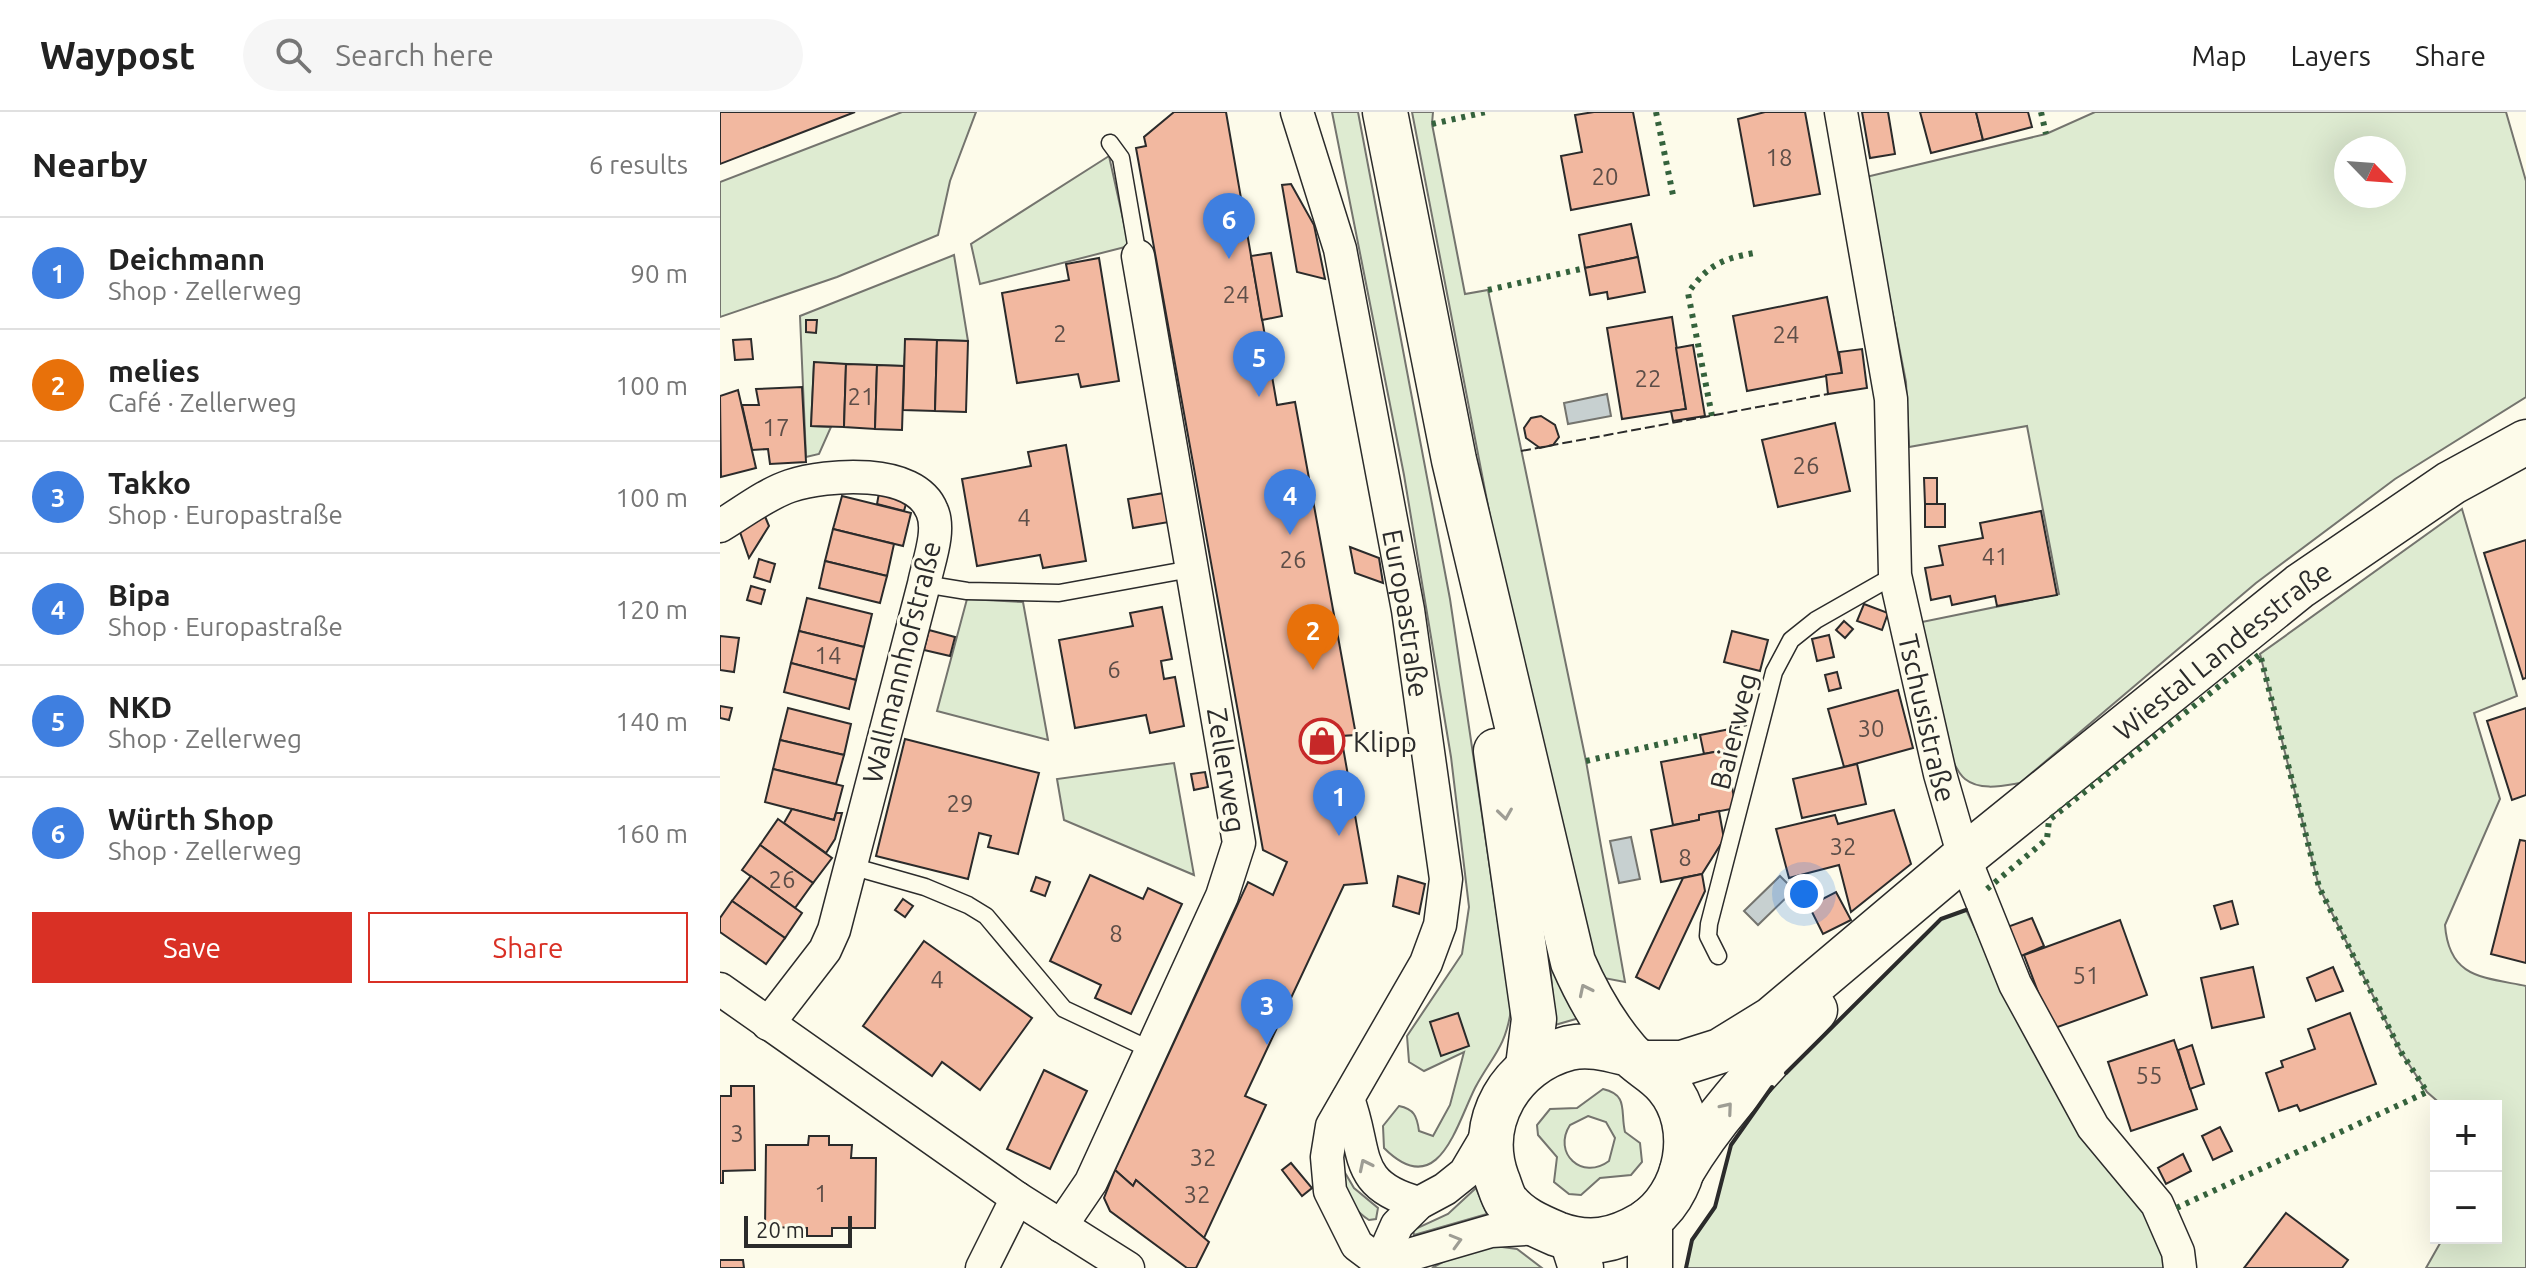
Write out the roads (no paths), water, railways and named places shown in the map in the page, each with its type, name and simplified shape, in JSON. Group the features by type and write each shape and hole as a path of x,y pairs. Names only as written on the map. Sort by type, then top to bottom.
{"main road":[{"path":"1385,112 1454,460 1573,962 1601,1018 1635,1058 1669,1088 1685,1115 1687,1146 1682,1171 1672,1194 1650,1219 1606,1241 1565,1245 1521,1216 1504,1199 1492,1165 1491,1128 1504,1093 1528,1066 1570,1048 1599,1046 1635,1058"},
{"name":"Wiestal Landesstraße","path":"1635,1058 1682,1063 1742,1039 1784,1009 1949,870 2300,586 2451,483 2526,442"},
{"path":"1454,460 1533,1005 1528,1066"},
{"name":"Wiestal Landesstraße","path":"1682,1171 1709,1130 1752,1077 1949,870"},
{"path":"1650,1219 1650,1268"}],"street":[{"name":"Europastraße","path":"1297,112 1340,249 1408,610 1446,879 1440,925 1426,963 1361,1069 1332,1126 1327,1157 1330,1191 1357,1245 1380,1266"},
{"name":"Tschusistraße","path":"1841,112 1891,399 1895,575 1940,774 1949,870 2093,1127 2157,1204 2178,1252 2180,1268"},
{"name":"Zellerweg","path":"1061,1226 1091,1182 1222,896 1239,843 1233,793 1138,256"},
{"name":"Wallmannhofstraße","path":"720,526 789,486 872,477 907,485 923,495 934,513 934,535 924,584 834,930 825,950 768,1024"},
{"path":"720,989 1017,1198 1128,1268"},
{"path":"1348,1099 1359,1127 1358,1151 1366,1172 1379,1186 1419,1203"},
{"path":"1380,1266 1397,1225 1419,1203 1445,1189 1465,1173 1491,1128"},
{"path":"982,1268 1017,1198"},
{"path":"1380,1266 1491,1231 1565,1245"}],"lane":[{"path":"1110,143 1121,158 1138,256"},
{"path":"924,584 967,591 1059,593 1191,569"},
{"name":"Baierweg","path":"1718,956 1708,936 1709,924 1774,672 1791,640 1816,620 1895,575"},
{"path":"851,866 925,887 986,916 1064,1009 1151,1050"}],"place":[{"name":"Würth Shop","path":"1229,259"},
{"name":"NKD","path":"1259,397"},
{"name":"Bipa","path":"1290,535"},
{"name":"melies","path":"1313,670"},
{"name":"Klipp","path":"1322,741"},
{"name":"Deichmann","path":"1339,836"},
{"name":"Takko","path":"1267,1045"}]}
